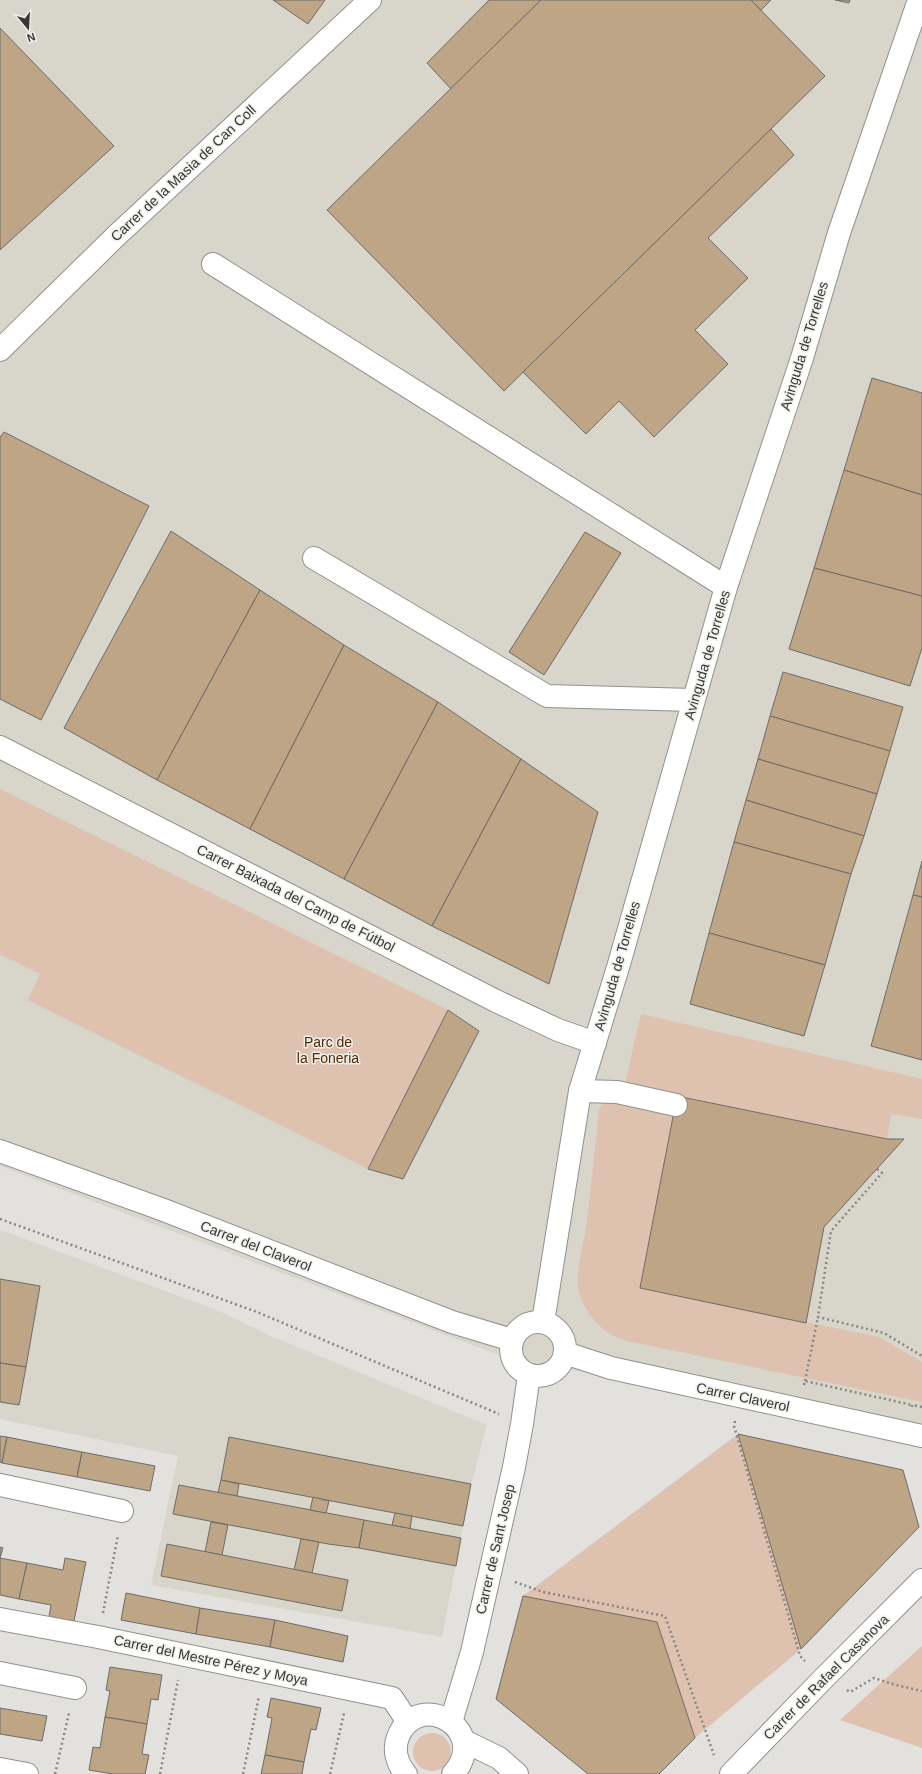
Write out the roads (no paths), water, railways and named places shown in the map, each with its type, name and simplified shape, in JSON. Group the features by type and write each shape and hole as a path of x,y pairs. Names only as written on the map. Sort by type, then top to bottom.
{"street":[{"name":"Carrer de la Masia de Can Coll","path":"0,350 113,239 370,0"},
{"name":"Avinguda de Torrelles","path":"543,1322 580,1091 619,964 726,588 802,358 839,233 920,0"},
{"path":"213,264 726,588"},
{"path":"314,558 547,696 693,700"},
{"name":"Carrer Baixada del Camp de Fútbol","path":"0,747 496,1000 558,1030 595,1043"},
{"path":"580,1091 617,1092 676,1105"},
{"name":"Carrer del Claverol","path":"0,1151 161,1209 452,1322 512,1340"},
{"path":"537,1321 543,1322 552,1326 562,1335 565,1344 565,1353 562,1363 557,1369 544,1376 529,1375 517,1367 512,1358 512,1340 519,1329 527,1324 537,1321"},
{"name":"Carrer Claverol","path":"565,1353 611,1368 922,1436"},
{"name":"Carrer de Sant Josep","path":"451,1722 472,1652 490,1573 522,1424 529,1375"},
{"path":"0,1484 122,1511"},
{"name":"Carrer de Rafael Casanova","path":"723,1766 824,1678 920,1585"},
{"name":"Carrer del Mestre Pérez y Moya","path":"0,1619 183,1654 392,1698 408,1722"},
{"path":"0,1673 75,1688"},
{"path":"406,1774 399,1764 396,1753 396,1742 401,1731 408,1722 418,1717 430,1714 441,1716 451,1722 461,1734 464,1742 464,1754 460,1767 453,1774"},
{"path":"464,1742 499,1758 517,1774"},
{"path":"0,1769 27,1774"}],"park label":[{"name":"Parc de la Foneria","path":"328,1050"}]}
